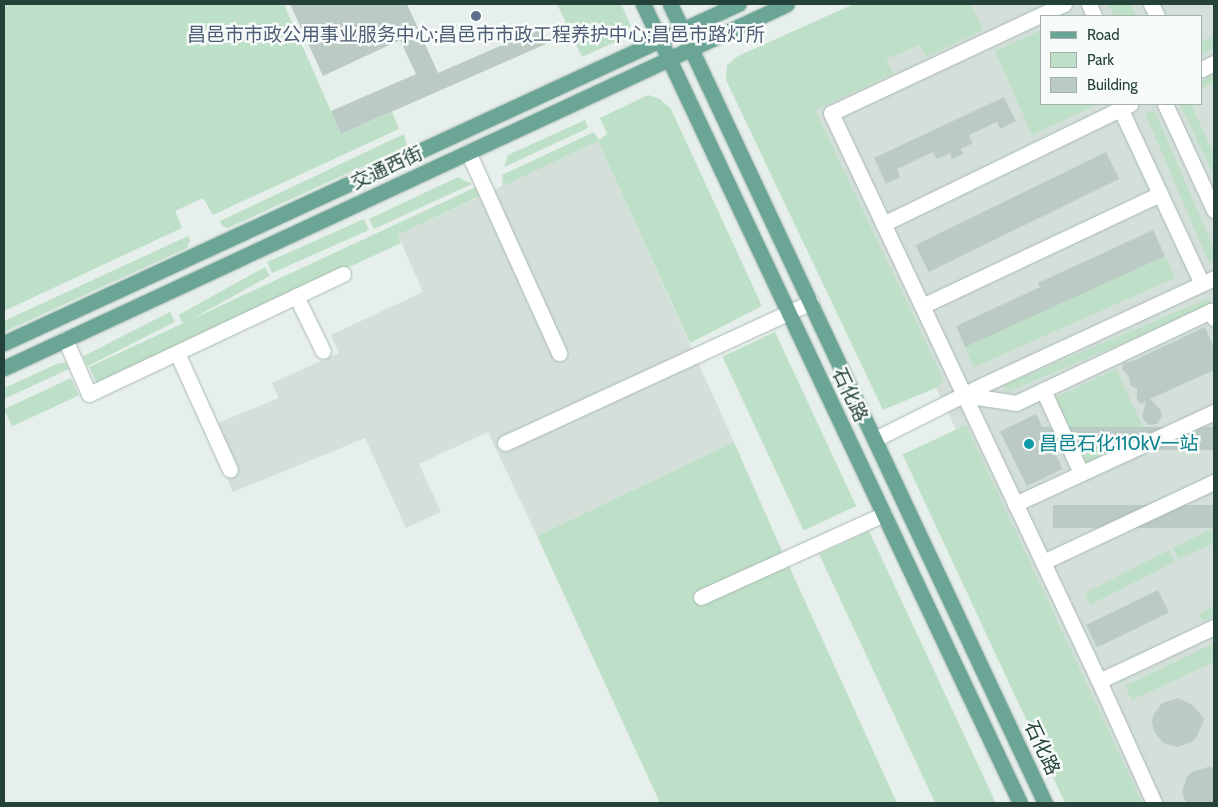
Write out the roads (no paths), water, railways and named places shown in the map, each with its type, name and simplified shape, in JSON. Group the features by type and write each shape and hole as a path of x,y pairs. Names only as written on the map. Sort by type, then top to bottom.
{"main road":[{"name":"石化路","path":"643,4 1020,803"},
{"name":"石化路","path":"670,4 1045,803"},
{"name":"交通西街","path":"4,343 738,4"},
{"name":"交通西街","path":"4,368 787,4"}],"lane":[{"path":"1040,15 1064,4"},
{"path":"1040,15 831,113 1100,682 1154,803"},
{"path":"1165,105 1214,210"},
{"path":"875,439 964,395 1208,281 1160,194 1125,106 883,224"},
{"path":"468,152 559,352"},
{"path":"922,306 1160,194"},
{"path":"65,339 89,394 343,274"},
{"path":"296,296 323,351"},
{"path":"505,443 811,302"},
{"path":"964,395 1016,403 1211,311 1214,318"},
{"path":"177,353 230,470"},
{"path":"1042,390 1081,474"},
{"path":"1015,504 1214,412"},
{"path":"1043,562 1214,482"},
{"path":"701,597 884,514"},
{"path":"1100,682 1214,627"}],"place":[{"name":"昌邑市市政公用事业服务中心;昌邑市市政工程养护中心;昌邑市路灯所","path":"476,16"},
{"name":"昌邑石化110kV一站","path":"1029,444"}]}
